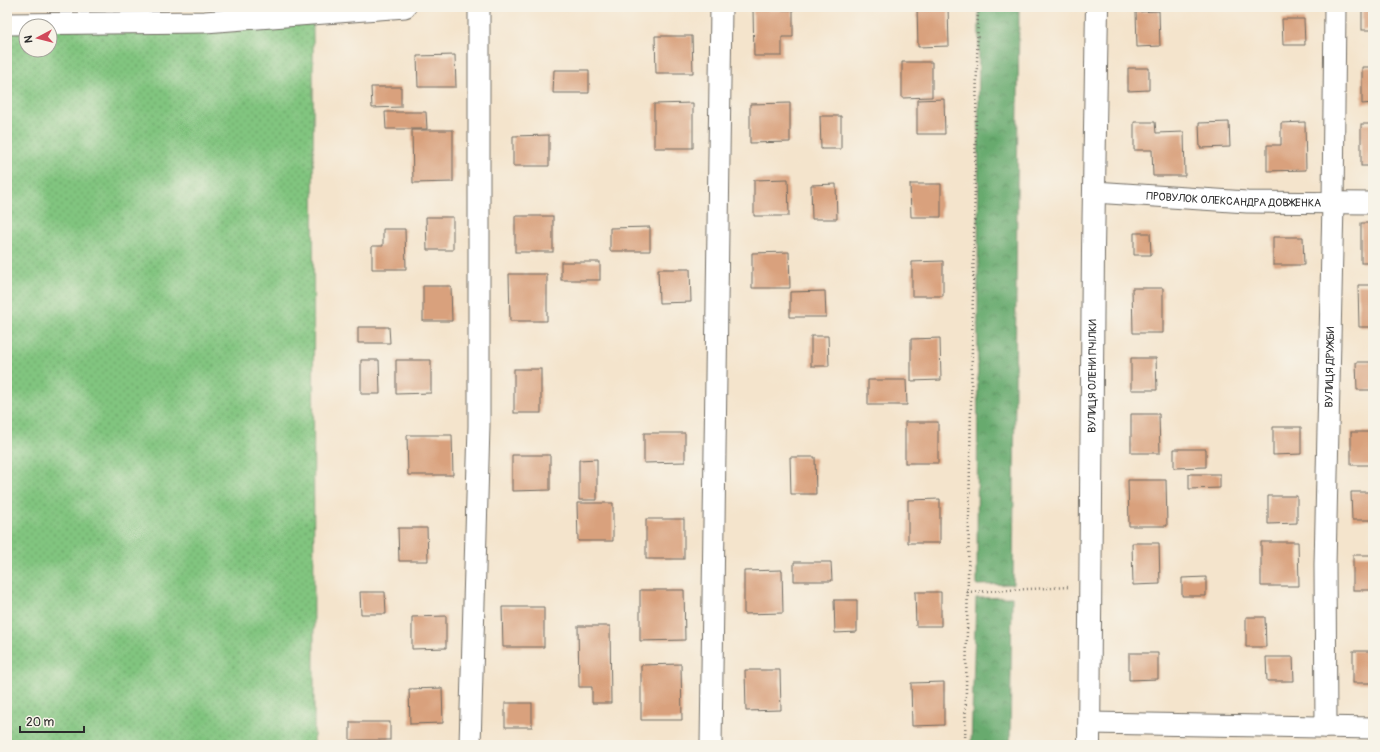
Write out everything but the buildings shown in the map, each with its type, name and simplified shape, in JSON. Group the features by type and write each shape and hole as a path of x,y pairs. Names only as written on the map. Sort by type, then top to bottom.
{"street":[{"path":"7,24 205,22 405,7"},
{"path":"470,745 479,426 479,7"},
{"path":"712,745 721,7"},
{"name":"ВУЛИЦЯ ОЛЕНИ ПЧІЛКИ","path":"1089,745 1097,7"},
{"name":"ВУЛИЦЯ ДРУЖБИ","path":"1326,727 1325,557 1333,203 1335,7"},
{"name":"ПРОВУЛОК ОЛЕКСАНДРА ДОВЖЕНКА","path":"1094,192 1247,202 1373,203"},
{"path":"1090,723 1373,728"}],"path":[{"path":"965,745 978,7"},
{"path":"967,592 1090,586"}],"green space":[{"path":"979,7 1019,7 1013,584 977,585"},
{"path":"313,14 314,745 7,745 7,24 18,24 18,58 58,58 58,22"},
{"path":"1012,597 1010,745 971,745 976,598"}]}
